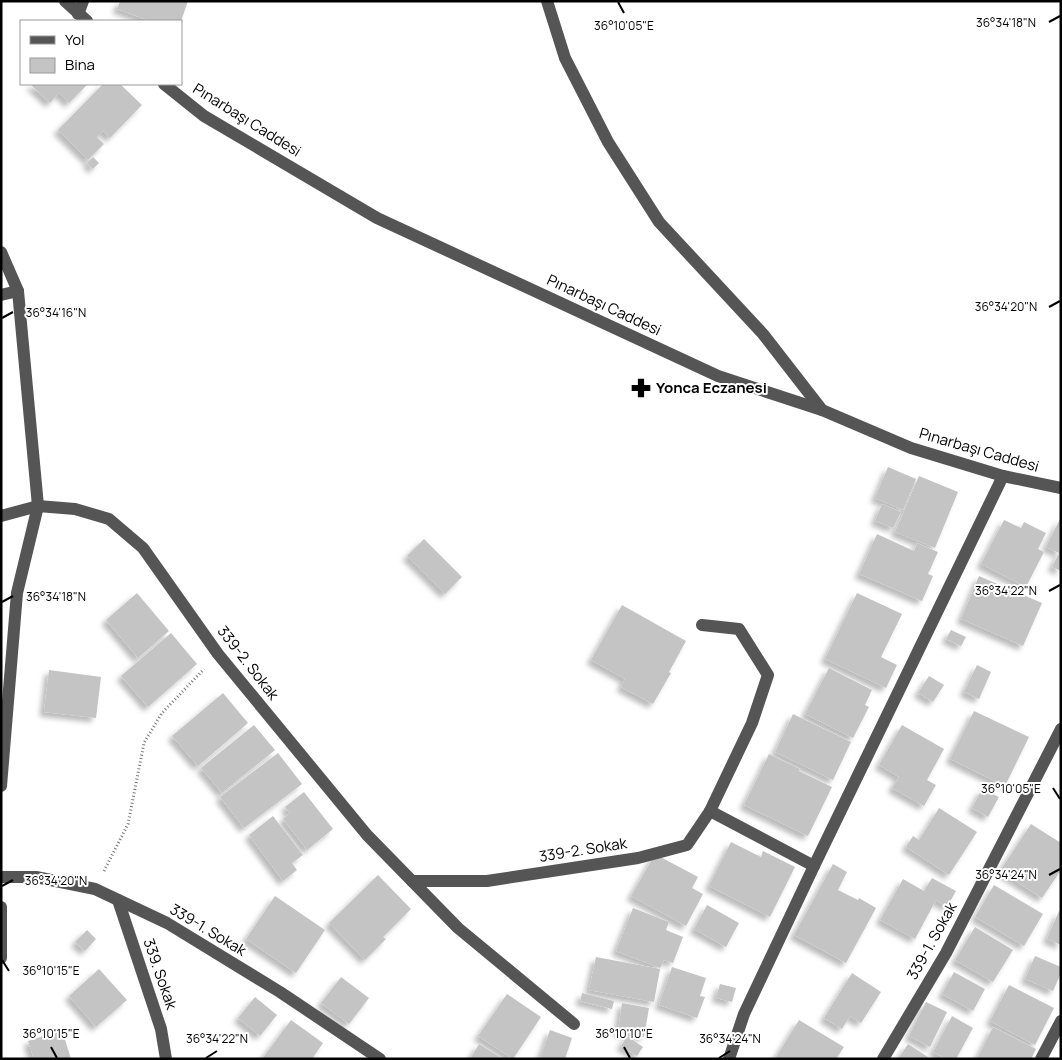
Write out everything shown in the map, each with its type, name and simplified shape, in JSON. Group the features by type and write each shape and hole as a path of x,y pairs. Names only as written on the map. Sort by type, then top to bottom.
{"street":[{"path":"65,1 82,18"},
{"path":"82,18 83,1"},
{"path":"547,1 565,58 608,142 659,222 763,334 822,410"},
{"name":"Pınarbaşı Caddesi","path":"165,85 204,116 377,218 718,376 822,410 911,448 1003,476 1061,488"},
{"path":"1,252 18,291 38,506 17,593 1,786"},
{"path":"1,296 18,291"},
{"path":"729,1059 744,1014 1003,476"},
{"name":"339-2. Sokak","path":"1,516 38,506 74,509 109,519 143,548 218,654 367,835 458,928 574,1024"},
{"name":"339-2. Sokak","path":"412,881 487,881 638,858 688,845 710,811 752,723 768,675 740,629 702,626"},
{"name":"339-1. Sokak","path":"883,1059 946,952 1061,730"},
{"path":"710,811 814,866"},
{"name":"339-1. Sokak","path":"1,877 36,877 95,889 118,900 175,928 280,992 380,1059"},
{"name":"339. Sokak","path":"118,900 162,1029 166,1059"},
{"path":"1,906 1,958"},
{"path":"1041,1059 1061,1020"}],"path":[{"path":"95,889 128,824 144,744 162,713 218,654"}],"building":[{"path":"120,1 188,1 181,20 147,20 117,9"},
{"path":"31,85 87,85 69,103 59,93 50,103"},
{"path":"102,85 121,85 142,105 110,138 103,131 97,137 104,144 88,160 58,130"},
{"path":"93,157 99,163 93,169 87,163"},
{"path":"888,467 916,479 903,510 875,498"},
{"path":"919,476 958,492 935,548 895,532"},
{"path":"882,504 901,512 893,528 875,521"},
{"path":"1061,517 1061,571 1052,567 1059,553 1046,547"},
{"path":"1004,520 1021,528 1024,522 1046,533 1038,549 1044,552 1026,587 981,564"},
{"path":"877,534 914,551 917,543 938,552 928,574 933,576 922,601 859,574"},
{"path":"424,539 462,577 445,594 407,556"},
{"path":"979,576 1042,603 1023,646 961,619"},
{"path":"137,593 169,631 138,658 106,620"},
{"path":"857,593 902,614 881,657 897,665 886,688 825,659"},
{"path":"622,605 686,641 669,672 671,673 653,704 621,687 625,679 591,660"},
{"path":"951,630 966,637 961,646 946,639"},
{"path":"171,633 197,664 148,707 121,676"},
{"path":"977,665 991,672 979,699 964,692"},
{"path":"829,668 872,690 865,705 869,707 853,738 805,714"},
{"path":"49,670 101,677 96,718 44,712"},
{"path":"929,676 944,685 933,702 918,693"},
{"path":"223,693 248,723 198,766 172,736"},
{"path":"974,711 1029,737 1005,786 950,759"},
{"path":"793,714 851,742 833,780 775,752"},
{"path":"254,725 275,750 222,793 201,768"},
{"path":"902,725 944,749 927,780 936,785 924,806 892,788 899,777 879,765"},
{"path":"278,753 302,784 244,828 220,797"},
{"path":"769,754 832,787 808,836 744,805"},
{"path":"982,789 999,797 988,817 972,808"},
{"path":"304,792 333,829 307,850 283,819 290,813 285,807"},
{"path":"939,808 977,832 949,875 906,847 913,836 919,840"},
{"path":"273,816 303,855 292,863 297,870 283,881 249,835"},
{"path":"1031,824 1061,843 1061,870 1042,898 1000,871"},
{"path":"731,842 761,857 763,851 795,867 770,917 709,886"},
{"path":"655,854 698,877 692,888 703,894 686,926 631,896"},
{"path":"833,864 847,872 838,890 858,900 859,898 876,908 846,963 794,935"},
{"path":"378,875 411,909 383,937 386,939 365,960 329,923"},
{"path":"932,878 956,891 947,907 936,900 915,939 880,920 903,879 924,891"},
{"path":"994,885 1043,914 1024,946 975,917"},
{"path":"275,896 325,930 296,973 246,939"},
{"path":"707,905 739,923 726,947 694,929"},
{"path":"633,908 669,922 666,930 683,937 673,963 664,960 660,968 616,951"},
{"path":"1059,911 1061,912 1061,945 1047,939"},
{"path":"975,927 1013,950 993,982 955,960"},
{"path":"87,930 96,939 85,951 75,942"},
{"path":"1035,956 1061,967 1061,973 1053,991 1025,979"},
{"path":"596,957 660,969 654,1002 589,990"},
{"path":"672,967 706,978 700,996 705,997 697,1018 659,1005"},
{"path":"99,969 127,1000 96,1027 69,996"},
{"path":"954,972 985,989 973,1011 942,994"},
{"path":"852,973 881,992 861,1023 850,1016 842,1029 824,1018"},
{"path":"341,977 369,998 349,1024 321,1003"},
{"path":"720,984 736,988 732,1002 716,998"},
{"path":"1009,985 1054,1008 1035,1045 990,1021"},
{"path":"582,993 614,1001 612,1009 580,1001"},
{"path":"507,994 541,1017 513,1059 478,1036"},
{"path":"255,997 277,1015 260,1036 238,1018"},
{"path":"926,1002 947,1012 930,1047 909,1036"},
{"path":"622,1003 649,1008 644,1037 618,1032"},
{"path":"952,1016 973,1028 956,1059 946,1059 933,1052"},
{"path":"291,1020 323,1043 312,1059 262,1059"},
{"path":"799,1020 844,1047 836,1059 775,1059"},
{"path":"993,1027 1036,1049 1031,1059 977,1059"},
{"path":"62,1030 71,1059 34,1059 28,1041"},
{"path":"550,1030 572,1038 565,1059 540,1059"},
{"path":"627,1036 643,1047 637,1056 621,1046"},
{"path":"479,1044 503,1059 470,1059"},
{"path":"908,1044 931,1059 898,1059"}],"place":[{"name":"Yonca Eczanesi","path":"641,388"}]}
